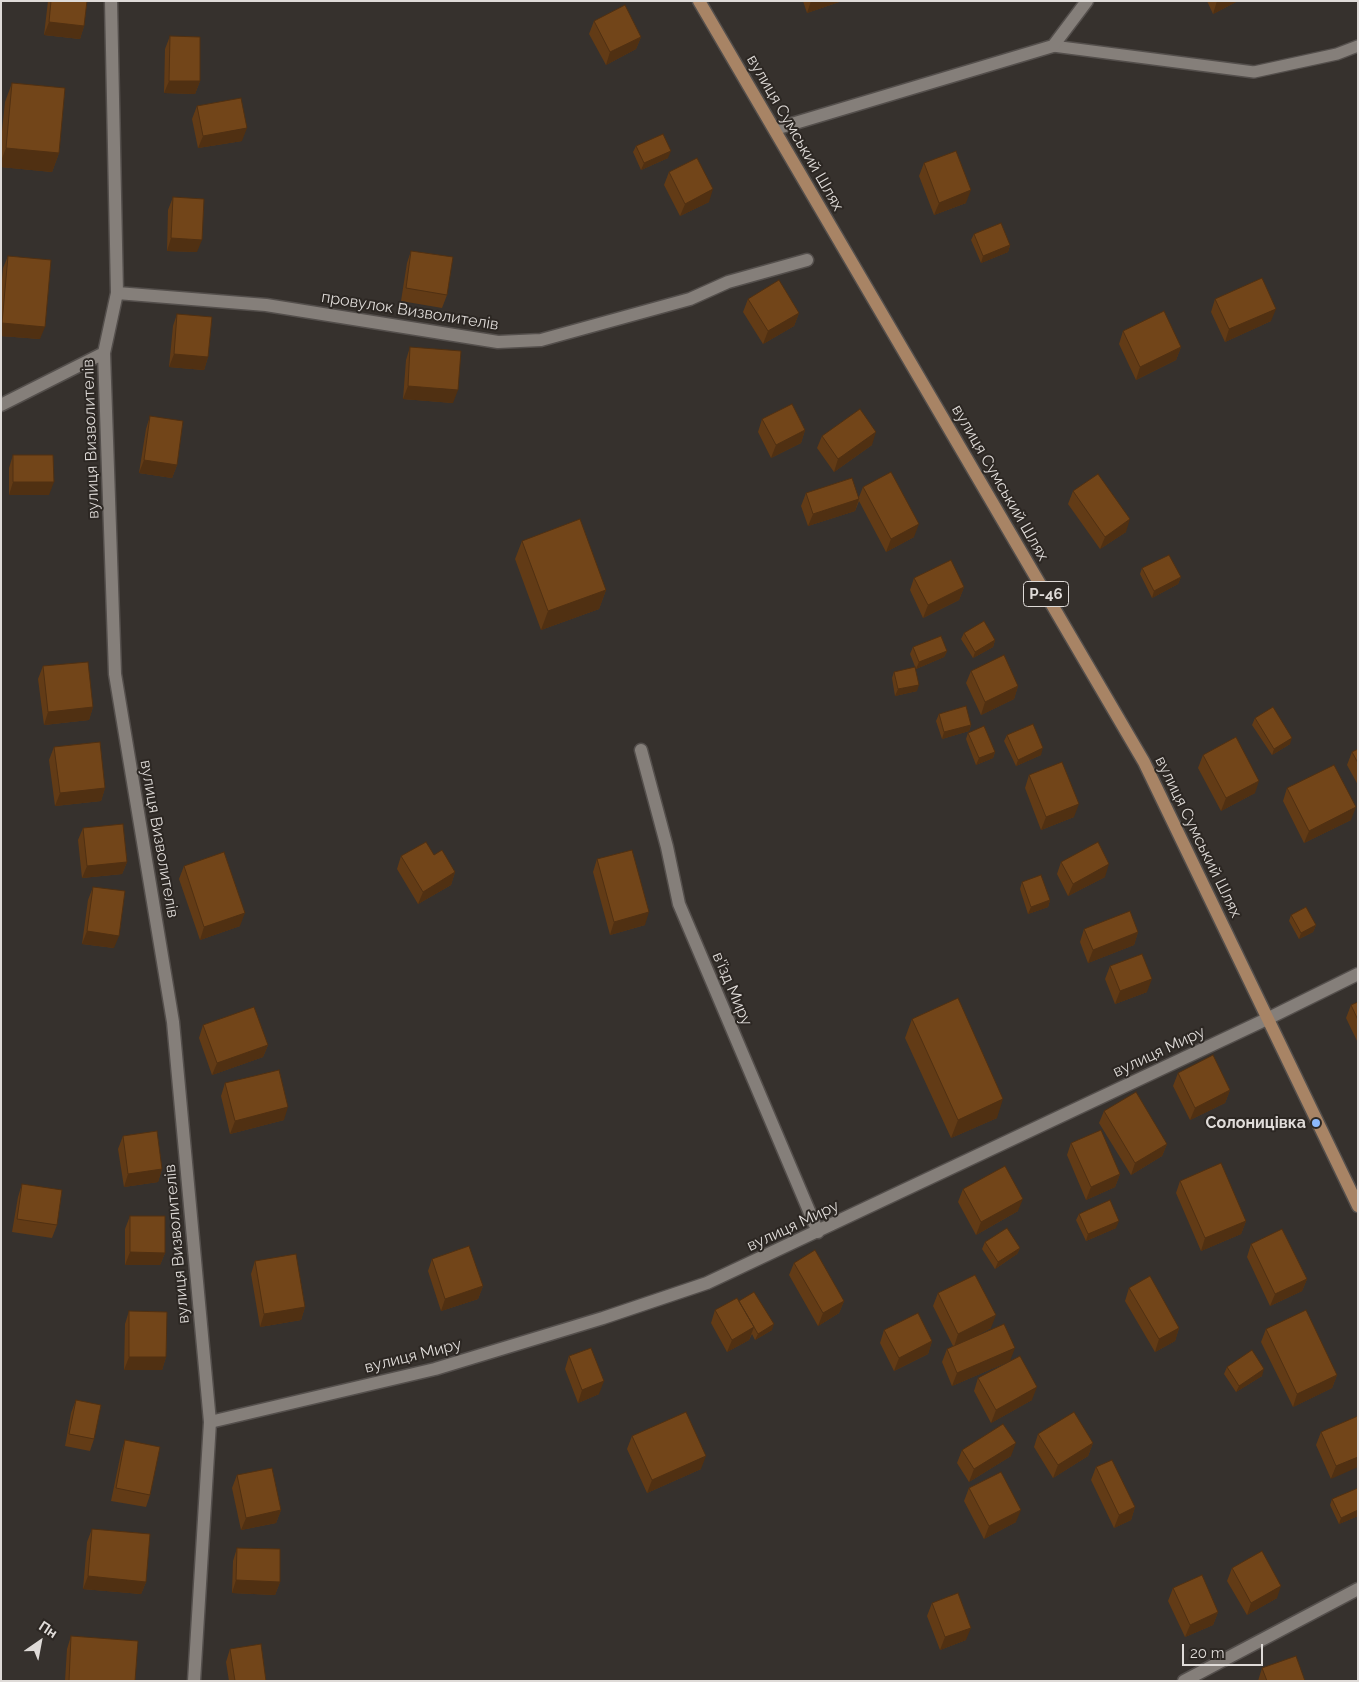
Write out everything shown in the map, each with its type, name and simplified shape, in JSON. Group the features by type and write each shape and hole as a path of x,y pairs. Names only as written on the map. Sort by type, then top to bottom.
{"main road":[{"name":"вулиця Сумський Шлях","path":"699,1 1144,762 1269,1018 1316,1123 1358,1206"}],"street":[{"name":"вулиця Визволителів","path":"111,1 117,293 104,353 115,674 174,1022 210,1422 194,1681"},
{"path":"775,130 1053,46 1087,1"},
{"name":"провулок Визволителів","path":"117,293 266,305 452,336 498,342 524,341 541,340 690,298 728,282 807,260"},
{"path":"1,405 104,353"},
{"name":"в'їзд Миру","path":"641,750 667,847 679,904 818,1232"},
{"name":"вулиця Миру","path":"210,1422 435,1369 707,1284 1358,974"},
{"path":"1184,1681 1358,1589"}],"lane":[{"path":"1053,46 1254,72 1337,54 1358,46"}],"building":[{"path":"51,1 87,1 84,26 49,22"},
{"path":"625,5 641,37 610,52 594,21"},
{"path":"170,36 200,37 200,81 169,81"},
{"path":"12,83 65,88 59,153 6,148"},
{"path":"241,98 247,128 203,136 197,106"},
{"path":"663,134 671,151 644,163 636,146"},
{"path":"956,151 971,190 939,203 924,163"},
{"path":"697,158 713,189 685,204 669,172"},
{"path":"173,197 204,199 202,240 171,238"},
{"path":"1001,223 1010,245 983,256 974,234"},
{"path":"411,251 453,257 447,295 406,288"},
{"path":"8,256 51,260 45,327 2,323"},
{"path":"1262,278 1276,309 1229,329 1215,299"},
{"path":"779,280 799,313 768,331 748,299"},
{"path":"1164,311 1181,347 1140,367 1123,331"},
{"path":"177,314 212,317 208,357 174,354"},
{"path":"410,347 461,351 458,390 408,386"},
{"path":"792,404 805,430 776,445 762,419"},
{"path":"860,409 876,432 838,459 822,436"},
{"path":"150,416 183,421 177,465 144,460"},
{"path":"13,455 53,455 54,482 13,482"},
{"path":"891,472 919,524 891,539 863,487"},
{"path":"1098,474 1130,519 1105,537 1073,491"},
{"path":"852,478 859,499 813,514 806,493"},
{"path":"580,519 606,590 548,611 522,541"},
{"path":"1169,555 1181,577 1154,591 1142,568"},
{"path":"951,560 964,587 928,605 914,578"},
{"path":"984,621 995,640 975,652 964,633"},
{"path":"941,636 947,651 919,662 913,647"},
{"path":"1004,655 1018,686 985,702 971,671"},
{"path":"88,662 93,707 48,712 43,666"},
{"path":"915,667 919,685 898,689 894,672"},
{"path":"966,706 971,725 944,732 939,714"},
{"path":"1273,707 1292,738 1274,749 1255,718"},
{"path":"1033,724 1043,748 1018,760 1007,735"},
{"path":"984,726 995,752 979,758 968,733"},
{"path":"1236,737 1259,781 1226,798 1203,755"},
{"path":"100,742 105,788 60,793 54,747"},
{"path":"1358,749 1358,763 1352,752"},
{"path":"1062,762 1079,804 1046,817 1029,775"},
{"path":"1334,765 1356,807 1309,831 1287,788"},
{"path":"123,824 127,862 87,866 83,828"},
{"path":"426,842 434,855 442,850 455,872 423,892 401,856"},
{"path":"1098,842 1109,864 1073,884 1061,862"},
{"path":"632,850 649,912 614,922 597,859"},
{"path":"224,852 245,913 204,927 184,866"},
{"path":"1041,875 1050,900 1031,907 1022,882"},
{"path":"93,887 125,891 119,936 87,931"},
{"path":"1306,907 1316,925 1301,933 1291,915"},
{"path":"1130,911 1138,932 1093,950 1084,929"},
{"path":"1142,954 1152,979 1120,991 1110,966"},
{"path":"958,998 1003,1099 958,1120 912,1019"},
{"path":"1358,1002 1358,1020 1351,1005"},
{"path":"254,1007 268,1045 217,1063 203,1025"},
{"path":"1213,1055 1230,1090 1195,1108 1178,1073"},
{"path":"279,1070 288,1107 235,1121 225,1083"},
{"path":"1136,1092 1167,1144 1135,1163 1104,1111"},
{"path":"1101,1130 1120,1174 1091,1187 1071,1143"},
{"path":"157,1131 162,1169 128,1174 123,1136"},
{"path":"1221,1163 1246,1221 1205,1238 1180,1181"},
{"path":"1005,1166 1023,1199 981,1222 963,1189"},
{"path":"22,1184 62,1190 57,1225 17,1219"},
{"path":"1110,1200 1119,1221 1088,1234 1079,1214"},
{"path":"130,1216 165,1216 165,1253 130,1252"},
{"path":"1007,1228 1020,1248 998,1262 985,1242"},
{"path":"1282,1229 1307,1279 1275,1294 1251,1244"},
{"path":"469,1246 483,1286 445,1299 432,1259"},
{"path":"815,1250 844,1301 823,1313 794,1263"},
{"path":"296,1254 305,1307 264,1314 255,1261"},
{"path":"975,1275 996,1315 958,1334 938,1293"},
{"path":"1150,1276 1179,1328 1159,1339 1129,1288"},
{"path":"754,1292 774,1324 758,1334 739,1301"},
{"path":"737,1298 754,1327 732,1340 715,1310"},
{"path":"1306,1310 1337,1375 1297,1394 1266,1329"},
{"path":"129,1311 167,1312 166,1357 129,1357"},
{"path":"918,1313 932,1341 899,1358 884,1330"},
{"path":"1004,1324 1015,1348 957,1373 947,1349"},
{"path":"591,1348 604,1381 582,1390 569,1356"},
{"path":"1252,1350 1264,1369 1239,1386 1227,1367"},
{"path":"1020,1356 1037,1387 996,1410 978,1378"},
{"path":"76,1400 101,1405 94,1439 69,1434"},
{"path":"686,1412 706,1456 652,1480 632,1436"},
{"path":"1074,1412 1093,1443 1058,1465 1038,1434"},
{"path":"1358,1416 1358,1457 1336,1466 1321,1432"},
{"path":"1003,1424 1016,1443 974,1469 962,1450"},
{"path":"125,1440 160,1447 150,1495 116,1488"},
{"path":"1112,1460 1135,1507 1119,1515 1096,1467"},
{"path":"272,1468 281,1510 246,1518 237,1475"},
{"path":"1001,1472 1021,1510 989,1526 969,1488"},
{"path":"1358,1488 1358,1510 1341,1518 1332,1499"},
{"path":"92,1529 150,1534 146,1582 88,1576"},
{"path":"237,1548 280,1549 280,1582 236,1580"},
{"path":"1262,1551 1281,1586 1251,1603 1232,1568"},
{"path":"1202,1575 1218,1612 1190,1625 1173,1588"},
{"path":"958,1593 971,1628 945,1637 932,1603"},
{"path":"71,1636 138,1641 135,1681 69,1681"},
{"path":"261,1644 266,1681 235,1681 230,1649"},
{"path":"1296,1656 1305,1681 1267,1681 1262,1668"}],"place":[{"name":"Солоницівка","path":"1316,1123"}]}
